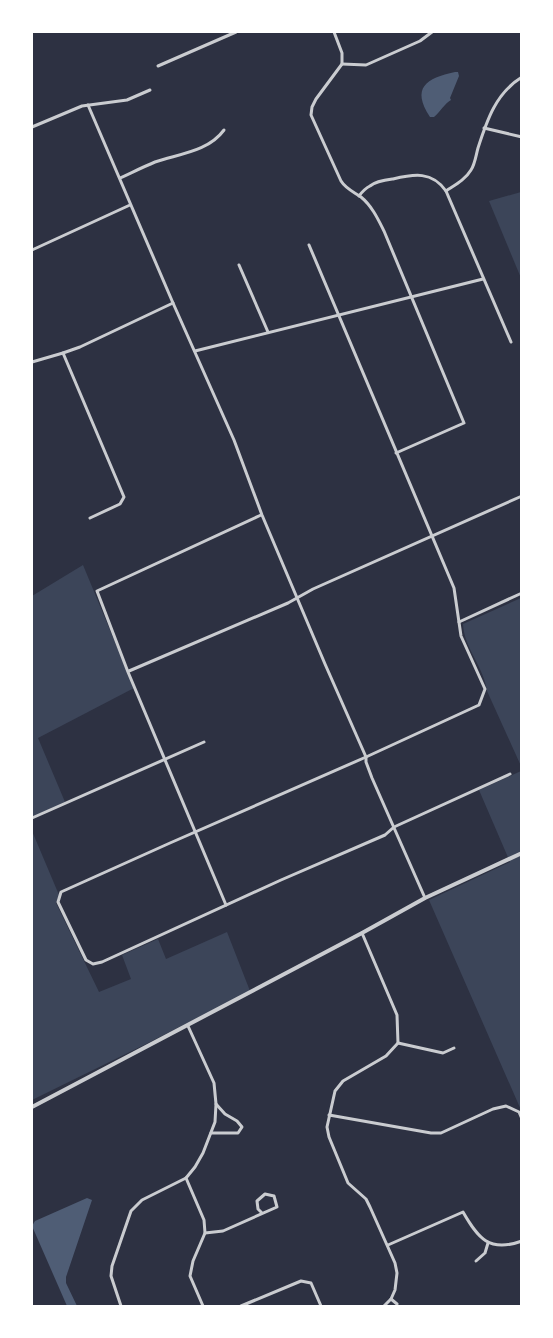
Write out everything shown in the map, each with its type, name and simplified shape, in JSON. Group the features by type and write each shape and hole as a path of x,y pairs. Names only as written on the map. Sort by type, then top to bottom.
{"street":[{"path":"158,66 236,32"},
{"path":"334,32 342,52 342,64 315,99 311,115 344,186 359,196 372,210 384,231 464,423 396,453"},
{"path":"342,64 366,65 420,41 432,32"},
{"path":"446,191 461,181 471,170 492,109 499,98 522,77"},
{"path":"32,119 33,126 82,106 128,100 150,90"},
{"path":"88,105 234,440 262,514 424,898"},
{"path":"484,128 522,137"},
{"path":"120,178 158,161 183,155 215,140 224,130"},
{"path":"359,196 370,185 418,174 442,185 511,342"},
{"path":"32,250 130,205"},
{"path":"309,245 454,588 461,636 485,689 479,705 366,758 61,892 58,902 86,960 93,964 102,962 385,835 394,827 510,774"},
{"path":"239,265 268,333"},
{"path":"195,351 483,279"},
{"path":"32,362 63,354 173,303"},
{"path":"63,354 124,497 120,504 90,518"},
{"path":"128,672 288,603 522,496"},
{"path":"226,905 128,672 98,591 262,514"},
{"path":"459,622 522,593"},
{"path":"32,818 204,742"},
{"path":"32,1107 188,1026 424,898 522,853"},
{"path":"362,933 397,1016 398,1043 386,1056 343,1082 335,1091 327,1127 348,1183 366,1199 395,1263 397,1274 395,1290 391,1299 384,1306"},
{"path":"121,1306 111,1276 112,1266 131,1211 142,1200 186,1178 203,1153 215,1122 214,1083 188,1026"},
{"path":"398,1043 443,1053 454,1048"},
{"path":"211,1133 238,1133 242,1127 216,1104"},
{"path":"329,1114 431,1133 441,1133 493,1109 506,1106 519,1112 522,1119"},
{"path":"186,1178 204,1221 206,1233 193,1261 190,1276 202,1306"},
{"path":"206,1233 223,1231 277,1207 274,1196 266,1194 257,1201 258,1209 262,1213"},
{"path":"388,1245 463,1212 474,1232 488,1243 501,1246 522,1241"},
{"path":"476,1261 484,1253 488,1243"},
{"path":"241,1306 301,1281 311,1283 321,1306"},
{"path":"391,1299 397,1304"}],"shaded area":[{"path":"458,72 459,76 451,100 434,117 430,117 422,99 424,86 436,77"},
{"path":"522,192 521,278 489,201"},
{"path":"83,565 134,688 38,738 65,802 32,817 32,596"},
{"path":"521,598 521,766 487,691 464,633 463,624"},
{"path":"521,771 521,1110 429,900 510,862 479,790"},
{"path":"32,831 59,895 56,903 99,992 131,979 122,955 158,939 166,959 227,932 250,991 32,1100"},
{"path":"87,1198 92,1200 66,1277 66,1283 77,1306 67,1306 32,1226 35,1221"}]}
